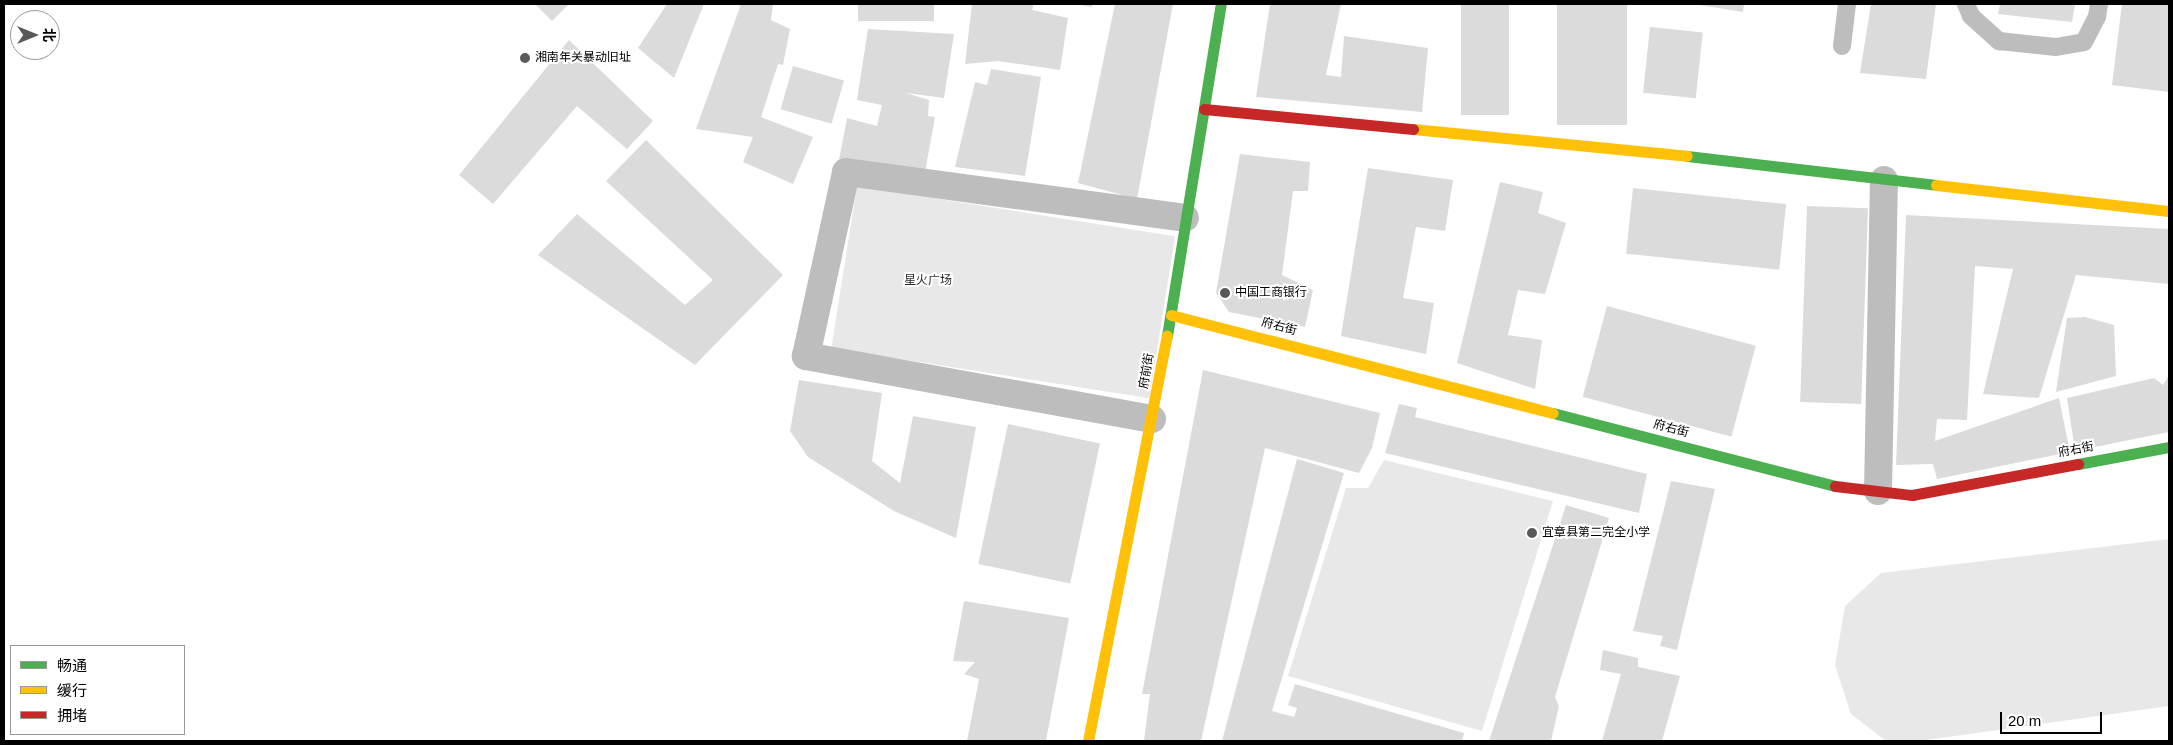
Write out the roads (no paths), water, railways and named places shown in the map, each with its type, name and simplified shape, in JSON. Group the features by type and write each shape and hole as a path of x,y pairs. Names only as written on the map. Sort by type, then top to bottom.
{"street":[{"name":"府前街","path":"1088,741 1171,315 1185,218 1221,4"},
{"path":"1204,109 1633,150 2169,211"},
{"path":"1152,419 806,356 846,172 1185,218"},
{"path":"1878,491 1884,180"},
{"name":"府右街","path":"1171,315 1838,486 1912,495 2169,447"}],"lane":[{"path":"1842,46 1847,4"},
{"path":"1966,4 1971,16 2000,41 2056,47 2084,42 2097,17 2099,4"}],"place":[{"name":"湘南年关暴动旧址","path":"525,58"},
{"name":"中国工商银行","path":"1225,293"},
{"name":"宜章县第二完全小学","path":"1532,533"}],"park label":[{"name":"星火广场","path":"928,281"}]}
